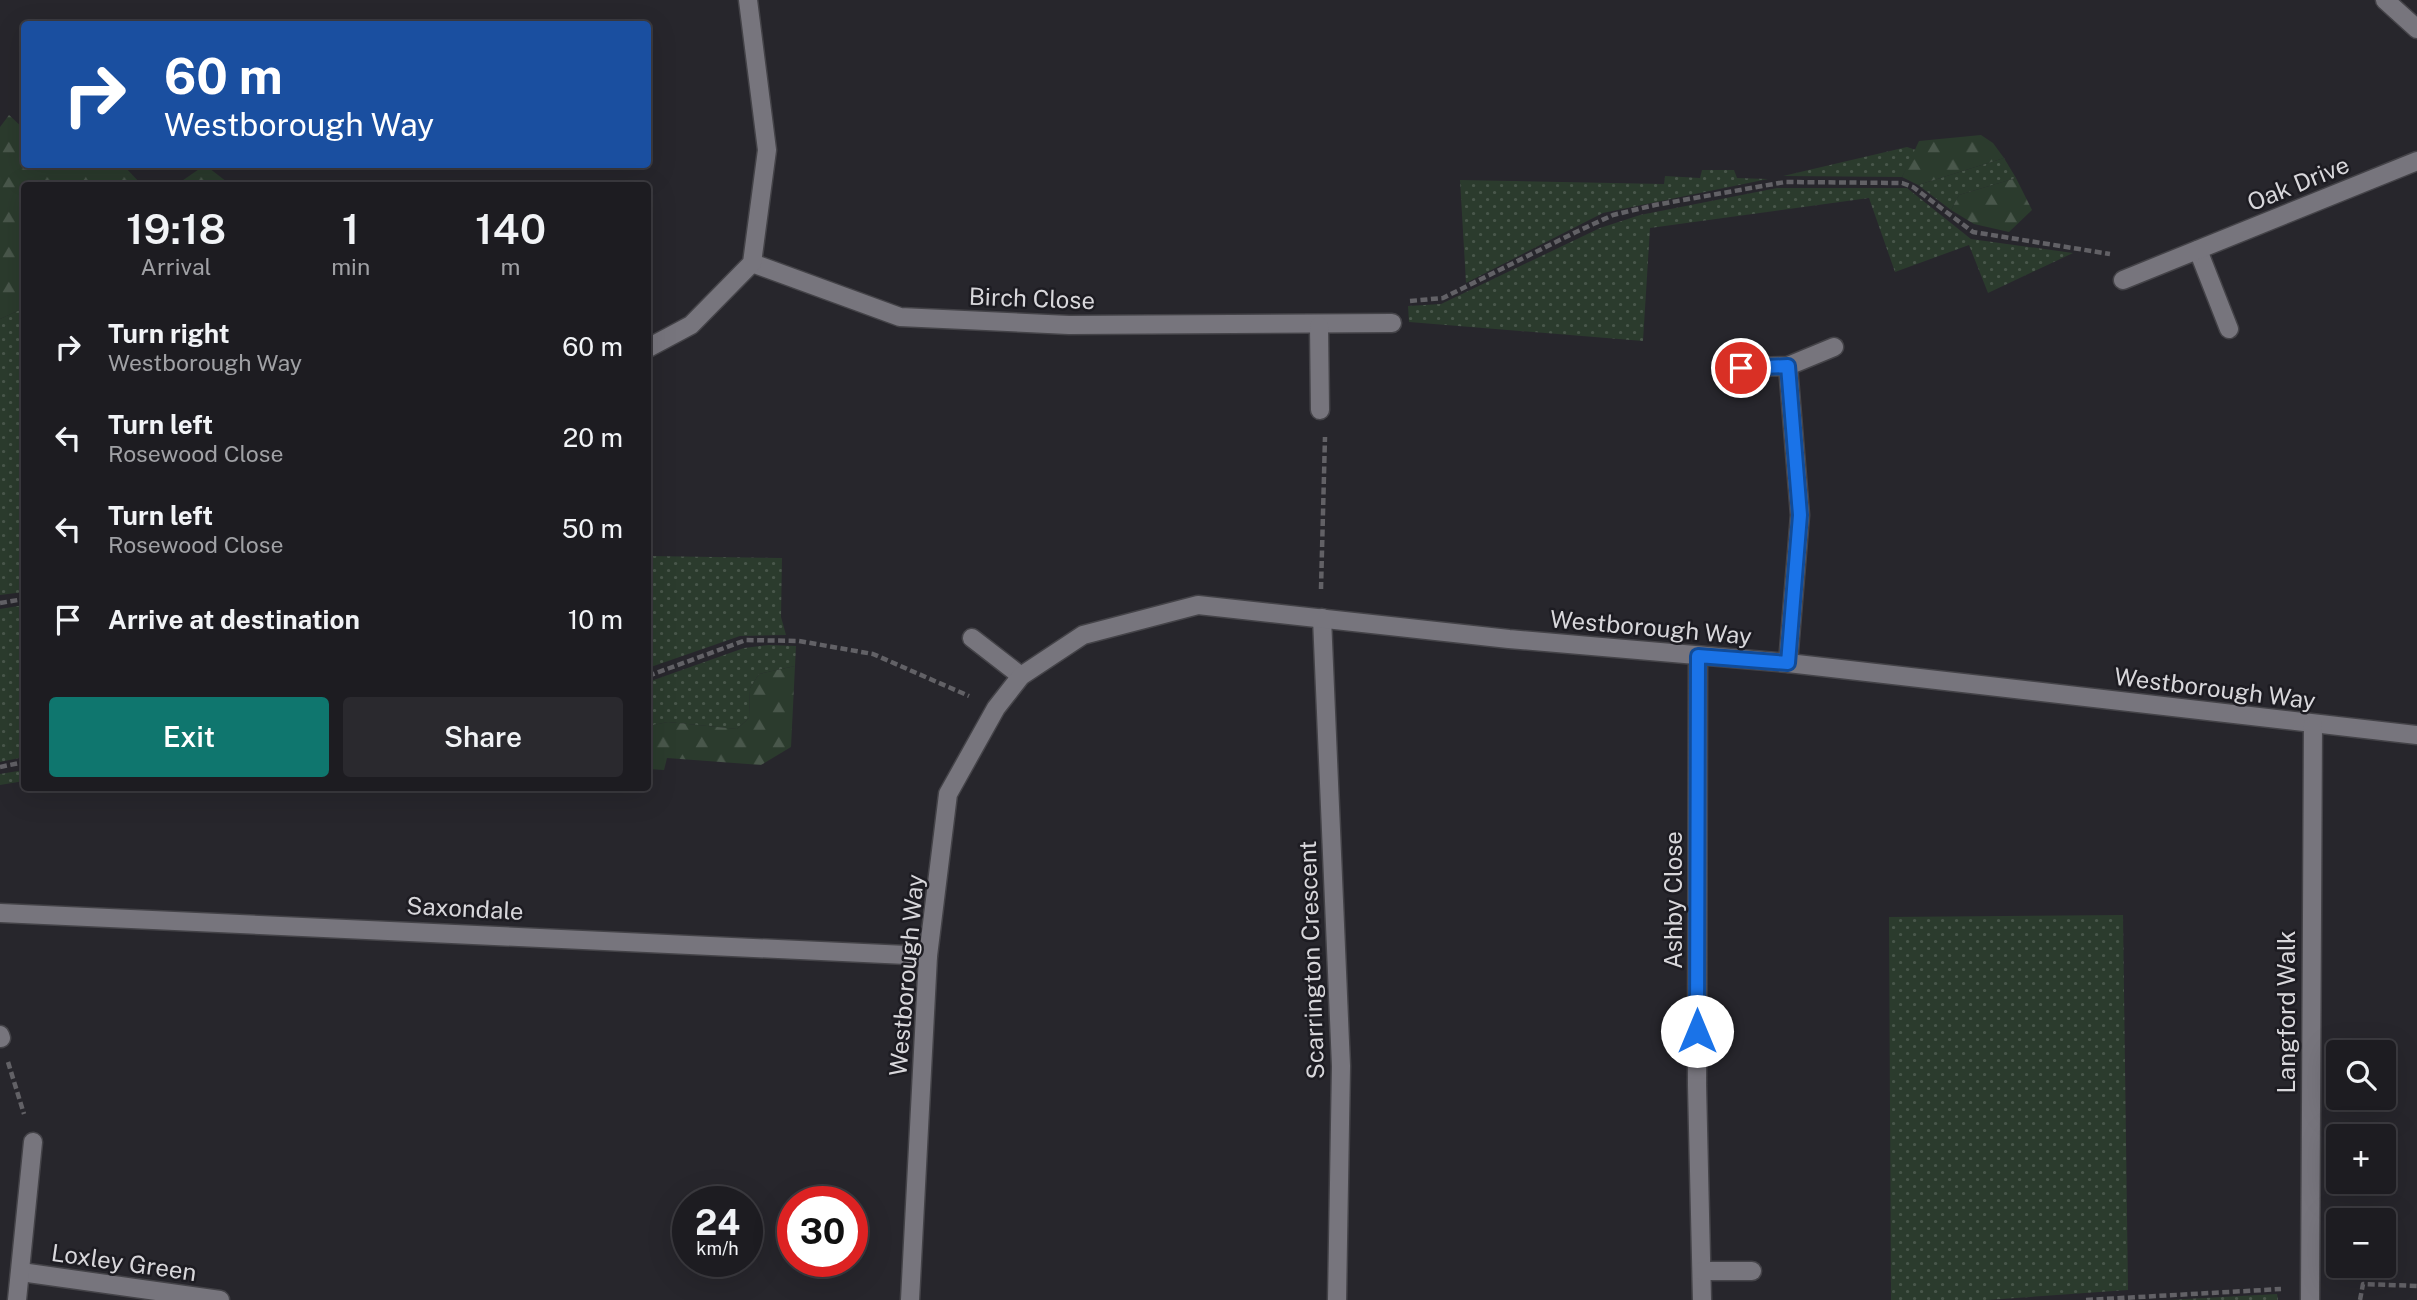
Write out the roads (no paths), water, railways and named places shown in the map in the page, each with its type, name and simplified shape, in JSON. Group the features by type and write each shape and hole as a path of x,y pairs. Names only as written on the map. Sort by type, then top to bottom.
{"street":[{"path":"651,346 691,326 752,263 767,150 748,0"},
{"path":"2385,0 2417,29"},
{"name":"Oak Drive","path":"2123,280 2417,161"},
{"path":"2198,250 2229,329"},
{"name":"Birch Close","path":"752,263 900,317 1069,325 1319,326 1392,323"},
{"path":"1319,326 1320,410"},
{"path":"1741,368 1788,366 1835,347"},
{"path":"1788,366 1800,515 1788,663"},
{"name":"Westborough Way","path":"910,1300 928,956 948,794 996,708 1021,676 1083,635 1198,605 1509,639 1788,663 2417,735"},
{"name":"Scarrington Crescent","path":"1322,618 1340,1066 1338,1300"},
{"path":"972,638 1021,676"},
{"name":"Ashby Close","path":"1698,656 1697,1085 1702,1300"},
{"name":"Langford Walk","path":"2310,1300 2314,724"},
{"name":"Saxondale","path":"0,913 928,956"},
{"name":"Loxley Green","path":"18,1300 33,1142"},
{"path":"1702,1271 1752,1271"},
{"name":"Loxley Green","path":"21,1272 220,1300"}]}
